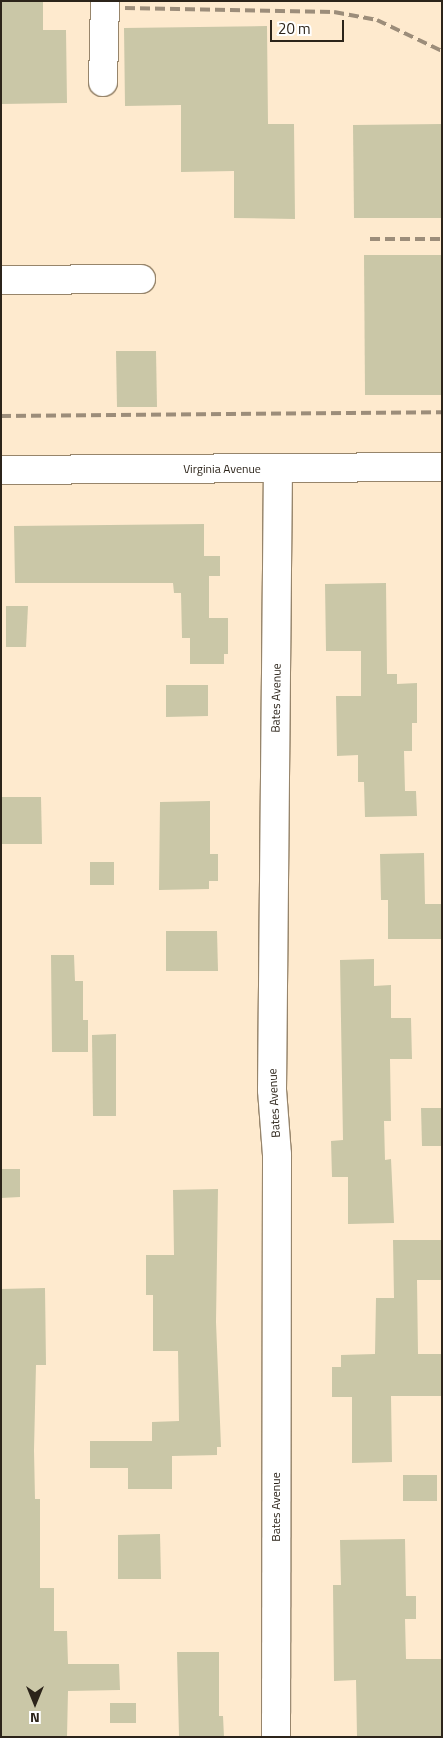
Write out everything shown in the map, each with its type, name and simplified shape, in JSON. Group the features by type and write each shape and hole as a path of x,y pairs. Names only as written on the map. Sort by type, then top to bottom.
{"street":[{"path":"103,82 104,1"},
{"path":"1,280 141,279"},
{"name":"Virginia Avenue","path":"1,470 442,467"},
{"name":"Bates Avenue","path":"276,1737 277,1155 272,1080 278,468"}],"building":[{"path":"1,1 43,1 43,30 66,30 67,103 1,104"},
{"path":"267,26 268,124 294,124 295,219 234,218 234,171 181,172 181,105 125,106 124,28"},
{"path":"442,124 442,218 354,218 353,125"},
{"path":"364,255 442,255 442,395 365,395"},
{"path":"116,351 156,351 157,407 117,407"},
{"path":"204,524 204,556 220,556 220,576 209,576 209,618 228,618 228,654 224,654 224,664 190,664 190,638 182,638 181,593 174,593 173,583 15,583 14,526"},
{"path":"386,583 387,674 397,674 397,684 417,683 417,723 412,723 412,751 404,751 405,791 416,791 417,816 365,817 364,782 358,782 358,755 337,756 336,696 361,696 361,651 326,651 325,584"},
{"path":"6,606 28,606 26,647 6,647"},
{"path":"166,685 208,685 208,716 166,717"},
{"path":"1,797 41,797 42,844 1,844"},
{"path":"210,801 210,854 218,854 218,881 209,881 209,889 159,890 160,802"},
{"path":"424,853 425,904 442,904 442,939 388,939 388,900 381,900 380,854"},
{"path":"90,862 114,862 114,885 90,885"},
{"path":"166,931 217,931 218,971 166,971"},
{"path":"51,955 74,955 75,981 83,981 83,1020 88,1020 88,1052 52,1052"},
{"path":"374,959 374,986 391,985 391,1018 411,1018 412,1059 390,1059 391,1121 384,1121 385,1160 391,1159 394,1223 348,1224 348,1177 332,1177 331,1141 343,1140 340,960"},
{"path":"116,1034 116,1116 93,1116 92,1035"},
{"path":"421,1108 442,1108 442,1146 422,1146"},
{"path":"1,1169 20,1169 20,1197 1,1198"},
{"path":"218,1189 216,1322 221,1447 217,1447 217,1455 172,1456 172,1489 128,1489 128,1468 90,1468 90,1441 152,1441 152,1422 179,1421 178,1351 153,1351 153,1295 146,1295 146,1255 174,1255 173,1190"},
{"path":"393,1240 442,1240 442,1280 417,1280 418,1354 442,1354 442,1396 391,1396 392,1462 352,1463 352,1397 332,1397 332,1367 341,1367 341,1355 375,1354 376,1298 394,1298"},
{"path":"45,1288 46,1365 36,1365 34,1450 35,1499 40,1499 40,1588 54,1588 54,1631 67,1631 68,1664 119,1664 120,1690 68,1691 67,1737 1,1737 1,1289"},
{"path":"403,1475 437,1475 437,1501 403,1501"},
{"path":"160,1534 161,1579 118,1579 118,1535"},
{"path":"405,1539 406,1596 416,1596 416,1619 405,1619 406,1659 442,1659 442,1737 357,1737 356,1680 334,1681 333,1585 341,1585 340,1540"},
{"path":"177,1652 219,1652 219,1716 223,1716 224,1737 179,1736"},
{"path":"110,1703 136,1703 136,1723 110,1723"}],"railway":[{"path":"125,8 334,12 377,20 442,51"},
{"path":"370,239 442,239"},
{"path":"1,416 442,412"}]}
